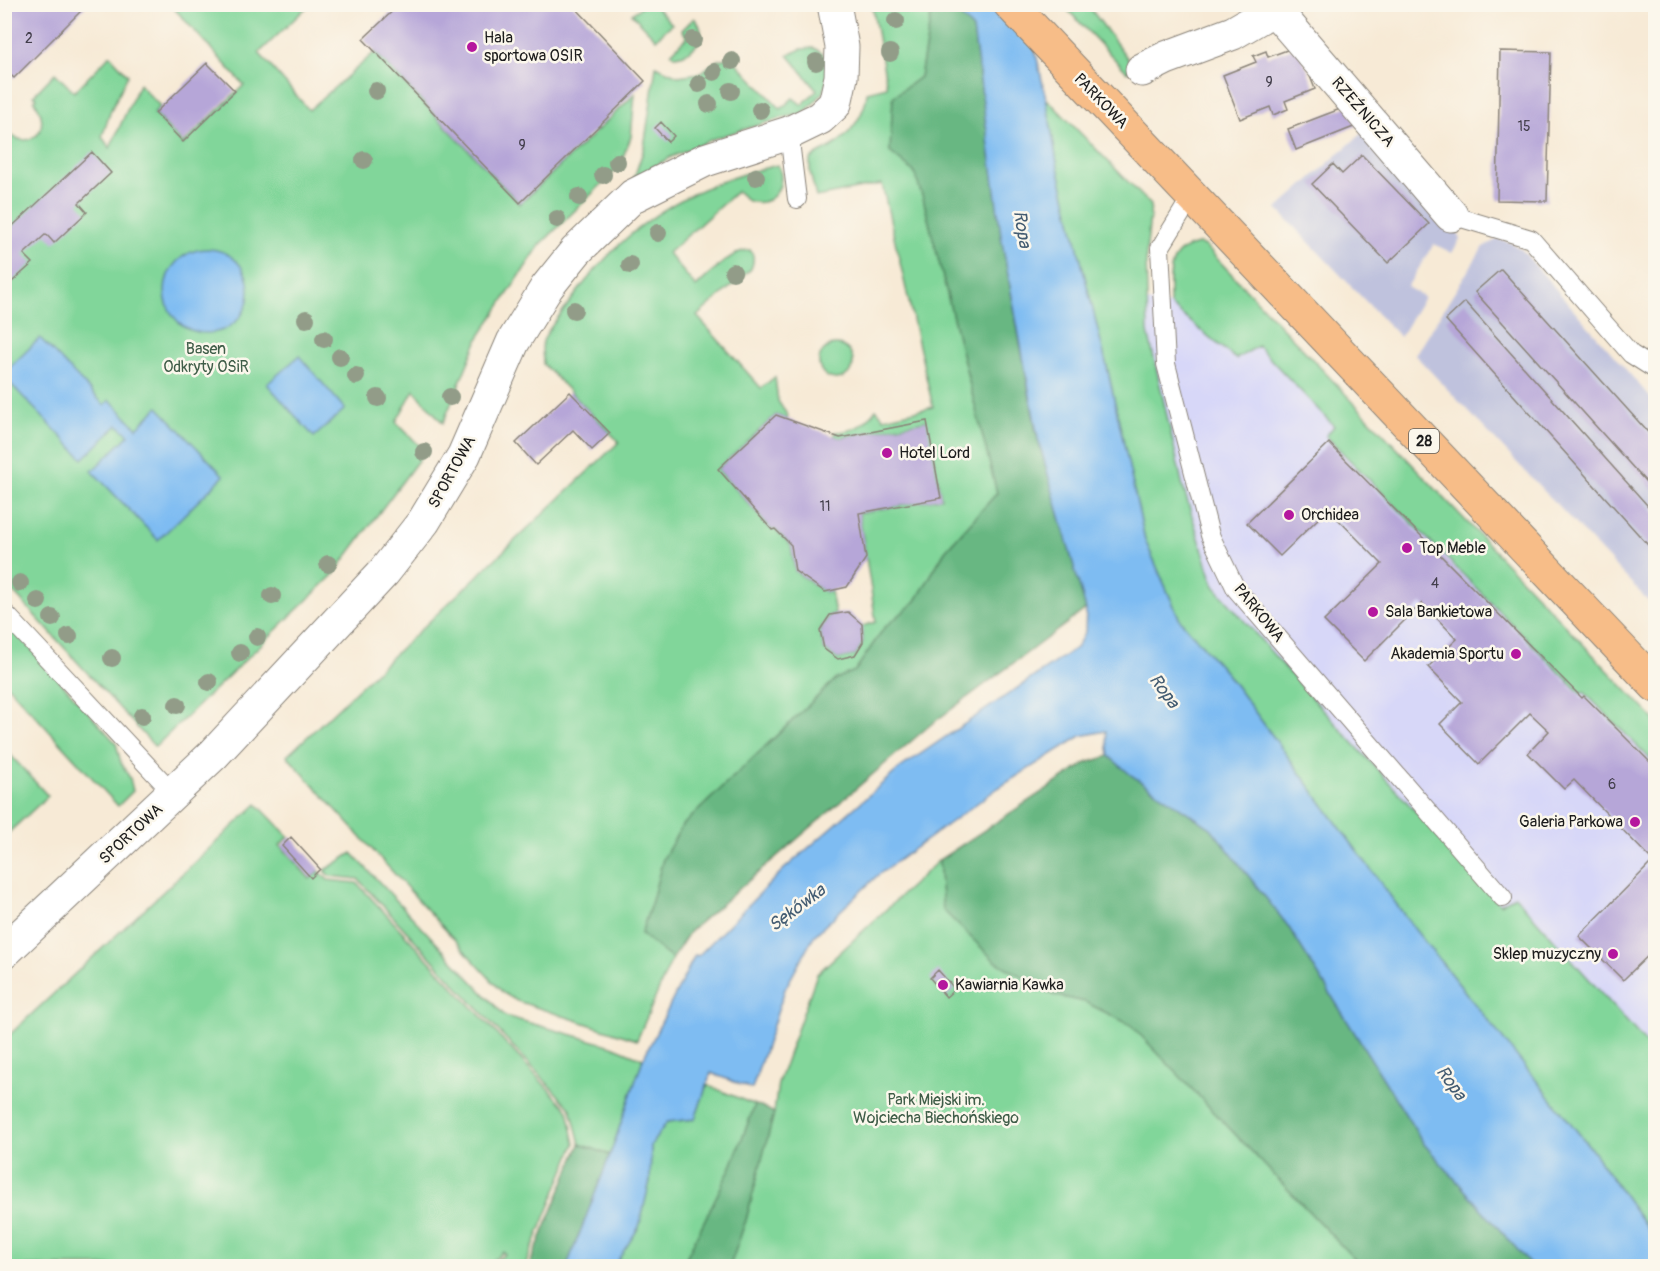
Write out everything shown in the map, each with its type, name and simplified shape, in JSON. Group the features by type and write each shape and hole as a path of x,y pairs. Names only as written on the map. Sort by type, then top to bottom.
{"main road":[{"name":"PARKOWA","path":"1010,4 1656,686"}],"street":[{"name":"SPORTOWA","path":"4,952 174,794 384,573 424,521 464,455 513,342 547,287 576,251 633,196 705,160 789,133 820,118 835,104 842,77 842,47 834,4"},
{"name":"RZEŹNICZA","path":"1142,70 1166,58 1233,33 1274,7 1451,215"}],"lane":[{"path":"789,133 797,199"},
{"name":"PARKOWA","path":"1192,196 1160,248 1166,364 1210,535 1236,589 1503,898"},
{"path":"1451,215 1531,239 1631,354 1656,370"},
{"path":"4,612 174,794"}],"shaded area":[{"path":"1363,132 1457,229 1460,239 1452,253 1434,244 1407,287 1424,297 1400,337 1277,209"},
{"path":"1498,239 1512,243 1521,249 1655,403 1655,608 1415,355 1483,247"},
{"path":"1147,302 1170,305 1258,346 1335,427 1326,437 1581,694 1583,692 1655,764 1655,1053 1514,896 1501,904 1294,678 1214,586 1183,487 1148,332"}],"green space":[{"name":"Basen Odkryty OSiR","path":"171,5 309,5 259,53 309,110 375,52 520,204 635,94 631,137 619,167 540,245 478,339 443,423 414,390 396,422 425,451 333,575 155,747 5,583 5,143 10,135 27,140 38,133 42,118 34,101 37,98 34,95 55,73 74,92 110,55 128,75 111,110 102,137 110,148 139,84 160,106 154,113 183,144 244,85"},
{"path":"643,5 654,5 672,24 656,39 632,14"},
{"path":"872,5 933,5 920,77 893,98 890,152 914,172 923,198 997,493 945,551 916,601 884,628 855,671 836,679 682,826 663,859 641,933 672,959 637,1040 517,1001 503,993 287,756 619,442 543,364 542,346 546,335 593,273 615,249 661,211 715,184 745,173 778,165 781,182 777,192 769,200 748,201 737,191 668,253 696,287 736,253 750,250 753,255 751,269 697,316 761,388 775,377 778,401 788,416 787,419 776,415 718,469 772,530 775,529 791,545 795,571 825,592 831,591 835,614 830,615 820,630 824,649 838,659 855,655 863,642 862,626 876,622 859,513 941,498 926,421 840,438 834,436 835,432 848,431 859,426 876,409 884,418 933,407 882,184 816,197 810,172 810,160 838,142 856,123 864,108 867,92 887,87"},
{"path":"933,5 950,5 973,29 1002,242 1036,432 1086,609 929,726 690,931 672,959 641,934 663,859 682,826 836,679 855,671 884,628 916,601 945,551 997,493 923,198 914,172 890,152 893,97 920,77"},
{"path":"1063,5 1089,5 1134,67 1127,72"},
{"path":"694,18 701,31 698,43 688,52 675,56 671,53 687,37 682,30"},
{"path":"814,48 831,62 824,92 803,114 715,138 669,158 634,178 644,148 656,66 678,76 700,73 718,60 731,57 781,109 793,98 802,105 817,90 788,55 801,49"},
{"path":"1046,98 1151,205 1146,256 1148,332 1183,487 1214,586 1294,678 1500,904 1515,896 1655,1053 1655,1239 1589,1146 1416,931 1227,674 1180,620 1145,540 1108,371 1057,163"},
{"path":"1199,244 1205,246 1655,720 1655,764 1584,692 1581,694 1326,436 1334,426 1258,346 1236,359 1170,305 1170,275 1175,258 1188,247"},
{"path":"836,345 848,350 853,362 848,374 836,379 824,374 819,362 824,350"},
{"path":"4,619 116,743 121,763 130,778 133,791 118,806 5,683"},
{"path":"5,749 48,796 5,836"},
{"path":"1109,756 1131,775 1211,828 1288,926 1424,1144 1532,1266 1361,1266 1131,1025 1085,1002 1053,995 995,961 943,910 939,860 1086,763"},
{"path":"257,804 289,837 280,845 310,879 319,871 328,880 357,883 568,1110 575,1144 525,1266 490,1266 505,1254 503,1252 487,1266 5,1266 5,1039"},
{"path":"352,853 505,1016 612,1046 643,1059 610,1155 580,1144 571,1109 358,879 329,876 325,870"},
{"name":"Park Miejski im. Wojciecha Biechońskiego","path":"939,860 943,910 995,961 1053,995 1085,1002 1131,1025 1361,1266 730,1266 746,1220 774,1113 778,1083 817,974"},
{"path":"707,1085 755,1105 731,1167 682,1266 614,1266 639,1227 650,1181 651,1145 666,1122 695,1119"},
{"path":"755,1105 774,1113 746,1220 730,1266 682,1266 731,1167"},
{"path":"580,1144 610,1155 567,1266 529,1266"}],"water":[{"path":"950,5 1025,5 1046,98 1057,163 1108,371 1145,540 1180,620 1227,674 1416,931 1589,1146 1655,1239 1655,1266 1532,1266 1424,1144 1288,926 1211,828 1131,775 1109,756 1106,731 1081,736 998,788 878,875 814,936 785,989 752,1089 711,1073 695,1119 667,1122 651,1145 650,1181 639,1227 614,1266 567,1266 610,1155 643,1059 695,955 698,956 783,870 900,768 1076,648 1085,632 1086,609 1038,439 1002,242 973,29"},
{"path":"207,249 223,252 237,261 246,275 249,291 246,307 237,321 223,330 207,333 191,330 177,321 168,307 165,291 168,275 177,261 191,252"},
{"path":"40,338 104,405 110,400 137,428 158,407 224,476 158,540 92,471 129,435 118,425 83,459 5,378 5,372"},
{"path":"299,356 345,409 314,437 267,384"}],"building":[{"path":"4,4 83,4 85,7 14,78 4,69"},
{"path":"400,4 572,4 645,81 520,203 363,39"},
{"path":"1298,46 1315,89 1285,101 1288,109 1273,115 1270,107 1240,119 1223,75 1256,62 1253,56 1266,51 1268,57"},
{"path":"1500,51 1551,52 1547,201 1497,200"},
{"path":"207,63 235,91 183,142 155,113"},
{"path":"1348,106 1356,126 1296,150 1288,129"},
{"path":"661,122 674,136 668,142 655,128"},
{"path":"92,152 111,173 79,203 87,212 54,243 46,234 24,254 33,263 4,289 4,234"},
{"path":"1362,155 1429,224 1388,263 1312,184 1333,164 1342,174"},
{"path":"1501,269 1656,441 1656,493 1475,292"},
{"path":"1465,302 1656,515 1656,554 1446,320"},
{"path":"570,392 610,433 592,450 573,430 536,465 516,443"},
{"path":"776,415 840,438 927,421 941,498 859,513 866,558 847,587 825,592 795,571 791,545 775,529 772,530 718,469"},
{"path":"1329,443 1582,698 1584,696 1656,768 1656,948 1623,980 1579,936 1653,861 1574,780 1564,789 1528,753 1549,731 1530,713 1479,764 1440,724 1462,702 1428,667 1457,639 1422,603 1364,661 1324,621 1382,564 1328,509 1280,556 1247,523"},
{"path":"848,612 862,624 863,642 855,655 838,659 824,649 820,630 830,615"},
{"path":"291,837 320,869 311,878 282,846"},
{"path":"938,970 955,989 946,997 930,978"}],"place":[{"name":"Hala sportowa OSIR","path":"472,47"},
{"name":"Hotel Lord","path":"887,453"},
{"name":"Orchidea","path":"1289,515"},
{"name":"Top Meble","path":"1407,548"},
{"name":"Sala Bankietowa","path":"1373,612"},
{"name":"Akademia Sportu","path":"1516,654"},
{"name":"Galeria Parkowa","path":"1635,822"},
{"name":"Sklep muzyczny","path":"1613,954"},
{"name":"Kawiarnia Kawka","path":"943,985"}],"water label":[{"name":"Ropa","path":"1022,229"},
{"name":"Ropa","path":"1164,691"},
{"name":"Sękówka","path":"797,908"},
{"name":"Ropa","path":"1451,1083"}]}
